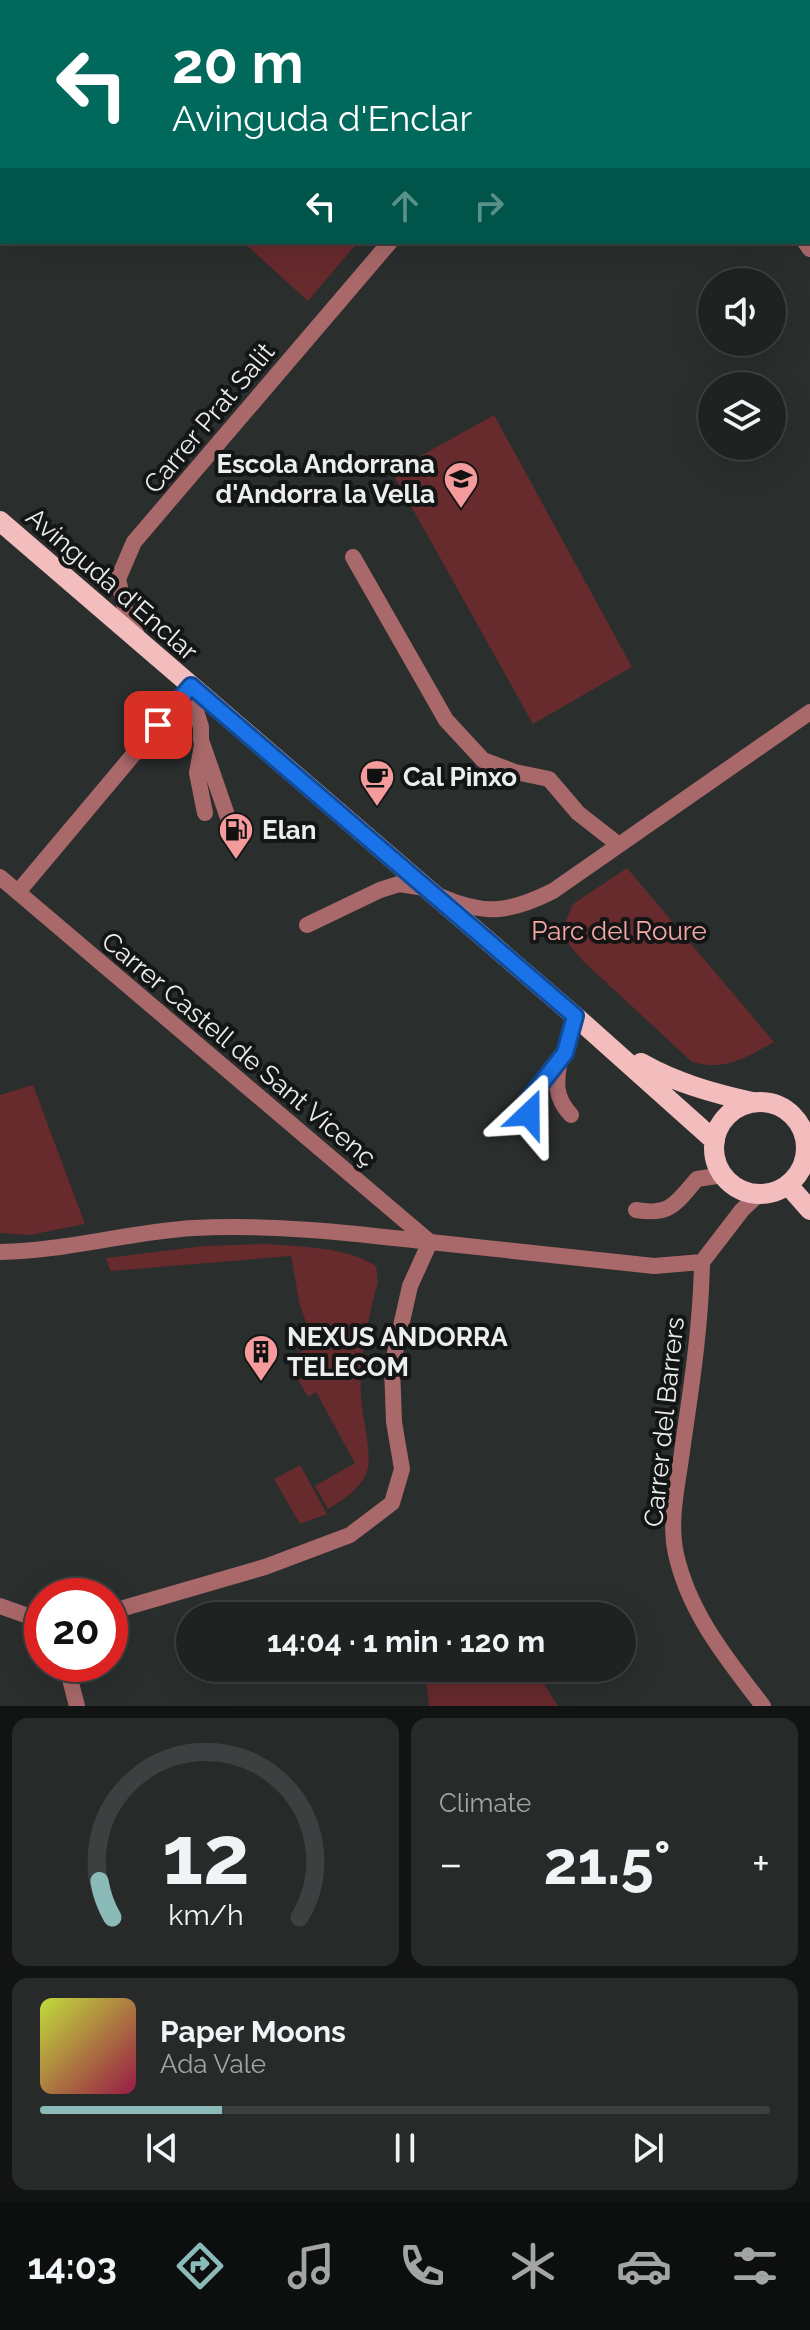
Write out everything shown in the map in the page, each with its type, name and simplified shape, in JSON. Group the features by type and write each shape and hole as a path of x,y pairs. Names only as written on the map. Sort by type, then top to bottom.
{"main road":[{"name":"Avinguda d'Enclar","path":"0,521 575,1016 715,1141"},
{"name":"Avinguda d'Enclar","path":"591,1030 662,1075 752,1102"},
{"path":"752,1102 766,1102 791,1113 805,1136 806,1149 798,1175 788,1185 759,1194 745,1191 723,1175 716,1159 718,1130 731,1112 752,1102"},
{"path":"788,1185 810,1210"}],"street":[{"name":"Carrer Prat Salit","path":"140,643 125,609 118,579 134,542 388,244"},
{"path":"353,557 446,720 455,730 483,760 515,772 549,779 578,813 619,845"},
{"path":"190,687 201,727 197,773 205,813"},
{"path":"18,892 190,687"},
{"path":"307,925 399,884 428,890 461,906 483,911 503,910 532,902 553,891 810,712"},
{"path":"201,740 236,841"},
{"name":"Carrer Castell de Sant Vicenç","path":"0,877 430,1242"},
{"path":"534,1125 529,1114 529,1099 565,1053 575,1016"},
{"path":"561,1058 557,1094 560,1103 571,1115"},
{"path":"636,1210 654,1213 672,1208 697,1179 723,1175"},
{"path":"665,1193 692,1185"},
{"path":"0,1252 28,1251 191,1228 280,1227 654,1266 702,1262 742,1210 759,1194"},
{"path":"128,1607 265,1567 350,1535 392,1503 402,1469 394,1422 392,1366 410,1286 430,1242"},
{"name":"Carrer del Barrers","path":"702,1262 701,1319 673,1518 675,1552 686,1589 702,1621 723,1655 763,1706"},
{"path":"0,1606 24,1615"},
{"path":"71,1682 77,1706"}],"green space":[{"path":"245,244 356,244 308,301"},
{"path":"494,415 632,667 533,724 392,472"},
{"name":"Parc del Roure","path":"627,868 774,1042 734,1062 715,1065 692,1062 569,945 566,921 573,904"},
{"path":"33,1085 85,1224 30,1235 0,1233 0,1095"},
{"path":"263,1244 337,1251 376,1266 378,1282 361,1368 369,1464 356,1489 328,1509 315,1486 355,1463 316,1392 308,1397 287,1360 314,1344 300,1306 291,1256 110,1271 106,1258 204,1246"},
{"path":"300,1465 327,1514 300,1524 274,1479"},
{"path":"428,1682 543,1682 558,1706 429,1706"}],"place":[{"name":"Escola Andorrana d'Andorra la Vella","path":"461,510"},
{"name":"Cal Pinxo","path":"377,808"},
{"name":"Elan","path":"236,861"},
{"name":"NEXUS ANDORRA TELECOM","path":"261,1383"}],"route":[{"path":"158,725 191,686 575,1016 565,1053 529,1099 529,1114"}]}
